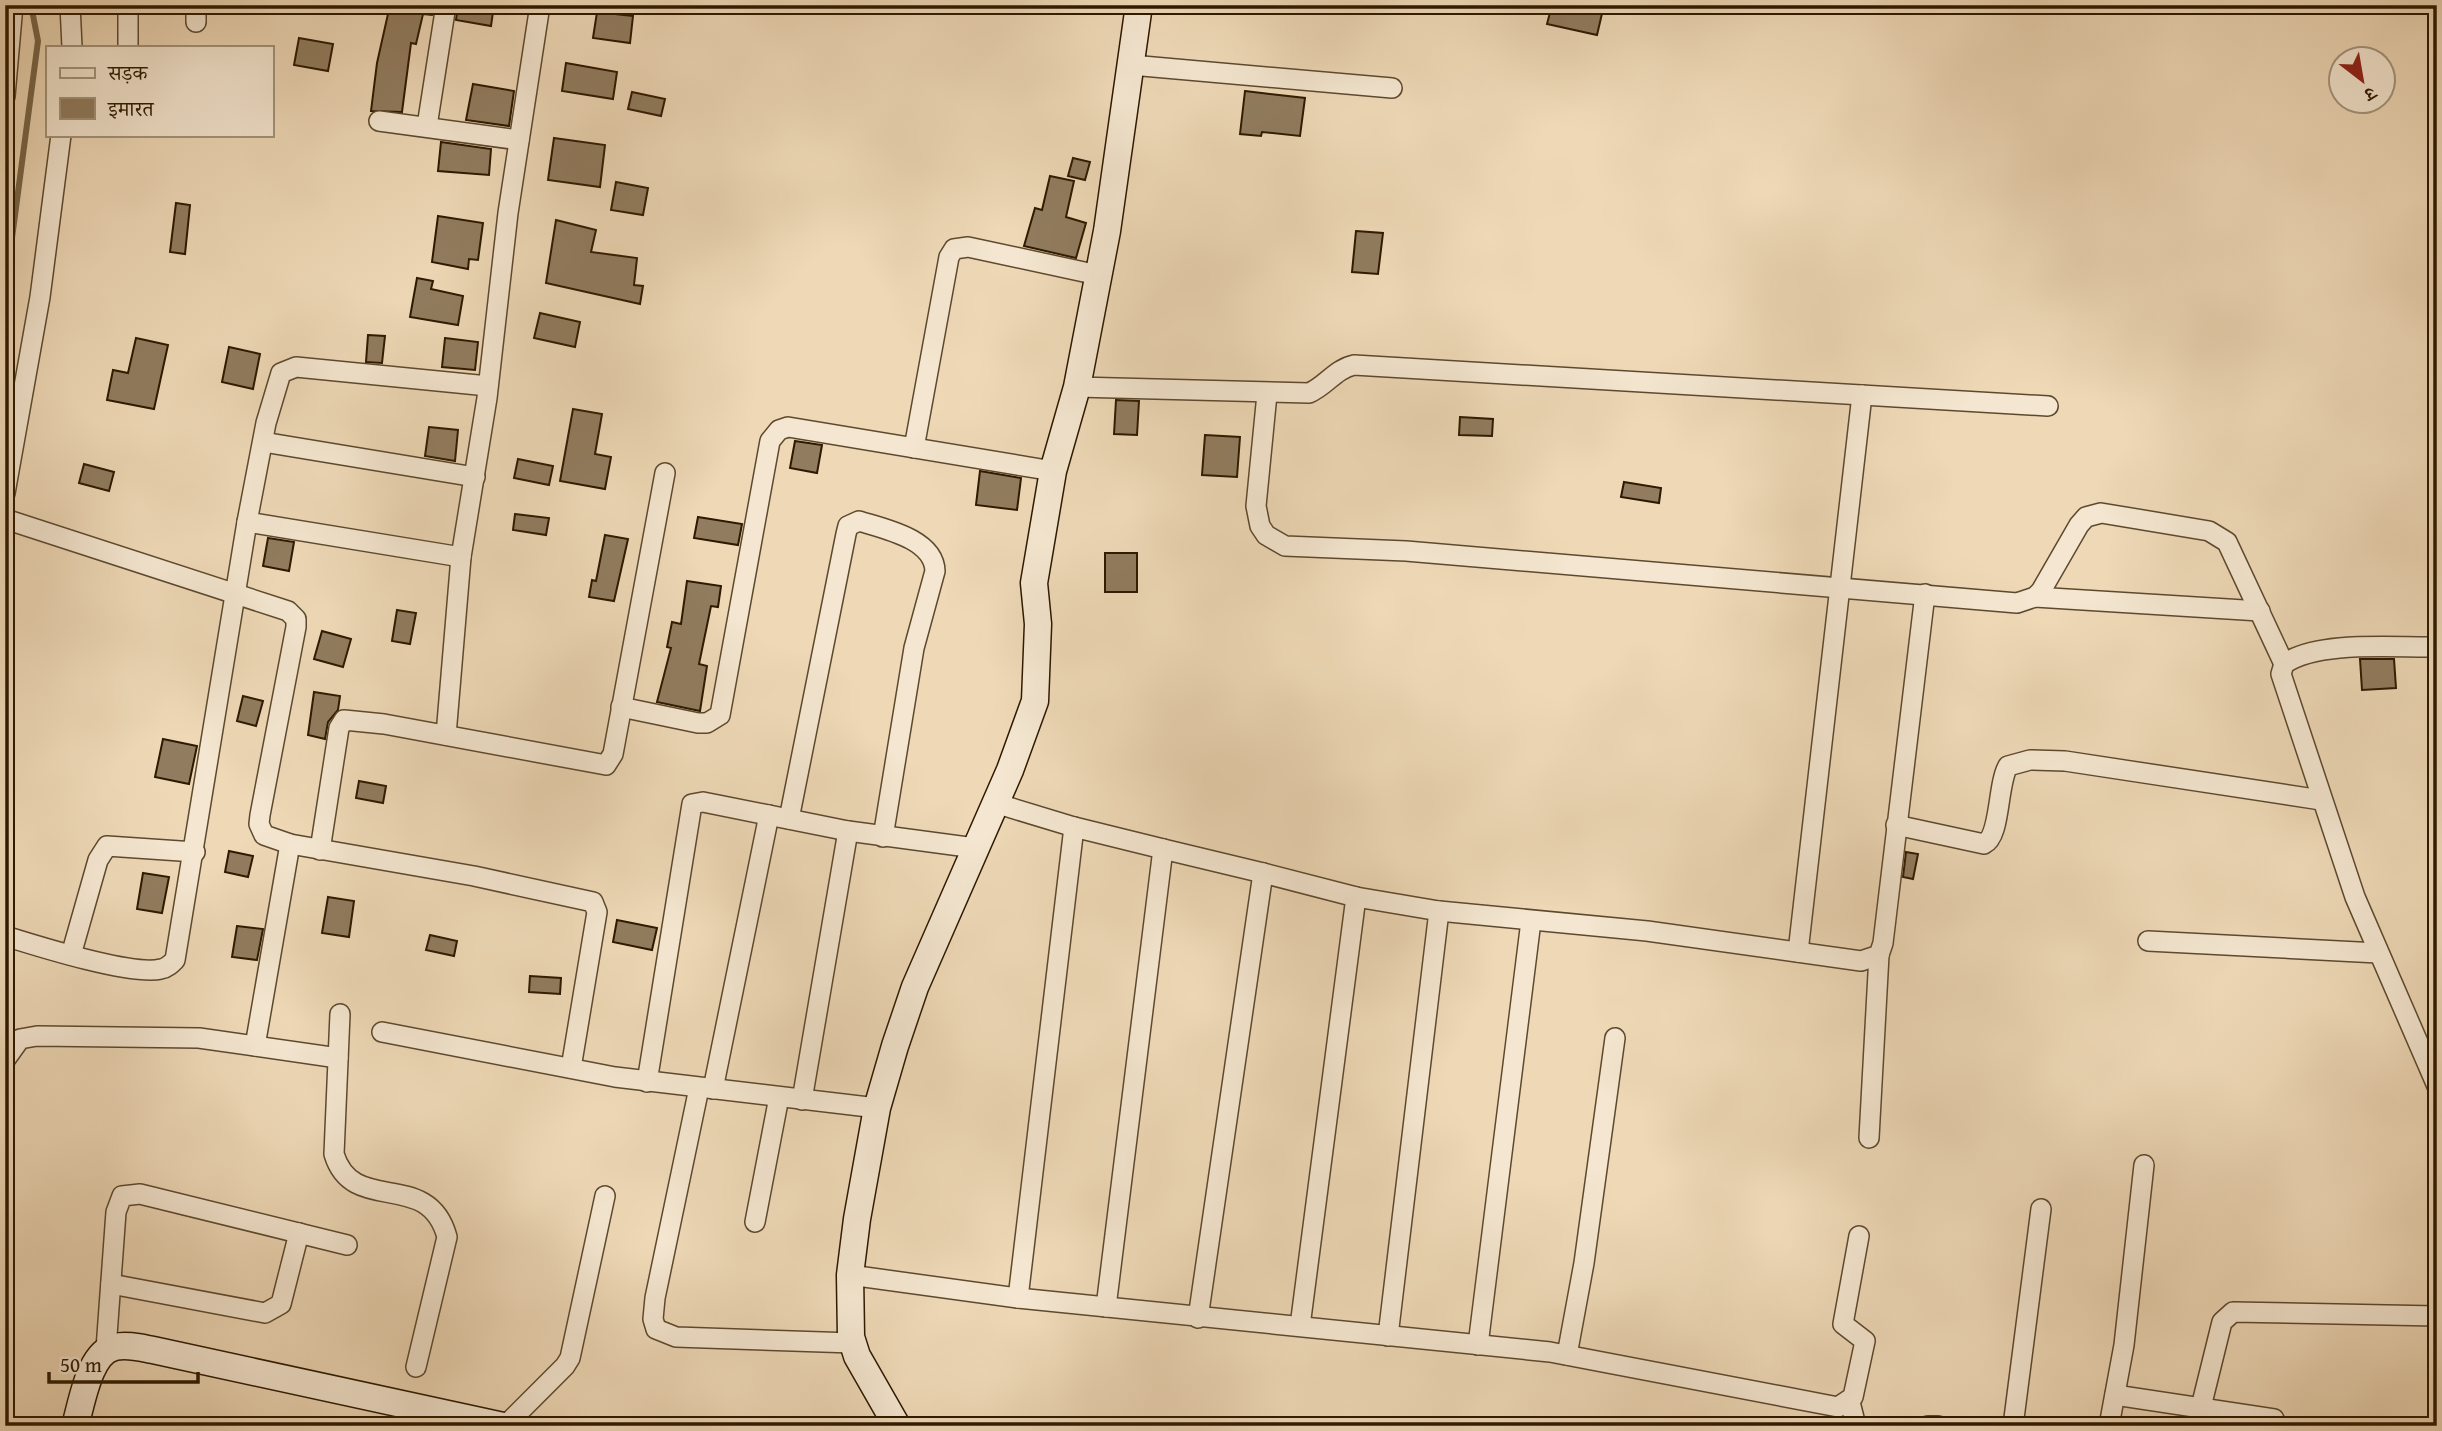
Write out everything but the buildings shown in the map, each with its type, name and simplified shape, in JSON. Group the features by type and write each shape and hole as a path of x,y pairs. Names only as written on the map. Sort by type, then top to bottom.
{"street":[{"path":"5,96 13,5"},
{"path":"70,5 72,46"},
{"path":"128,5 128,46"},
{"path":"427,126 446,5"},
{"path":"446,735 461,557 475,477 502,256 540,5"},
{"path":"897,1426 853,1343 849,1316 850,1275 877,1108 915,987 995,803 1035,701 1038,648 1034,583 1053,471 1077,387 1098,275 1139,5"},
{"path":"1131,65 1392,88"},
{"path":"379,121 519,140"},
{"path":"5,494 40,297 61,136"},
{"path":"914,448 949,257 954,249 968,247 1098,275"},
{"path":"1077,387 1309,393 1325,384 1336,372 1354,365 2048,406"},
{"path":"5,936 71,955 146,970 168,967 178,954 247,522 276,381 287,369 296,367 488,386"},
{"path":"1267,394 1256,506 1260,526 1266,535 1285,547 1406,551 2017,603 2035,597 2260,611"},
{"path":"1798,952 1862,395"},
{"path":"621,707 698,723 707,723 720,715 770,441 775,433 788,427 1053,471"},
{"path":"263,442 475,477"},
{"path":"320,850 341,723 350,719 606,765 612,754 665,473"},
{"path":"2035,597 2079,525 2086,517 2101,513 2209,531 2220,537 2232,551 2284,664 2281,674 2284,688 2321,800 2378,953 2437,1086"},
{"path":"5,519 288,611 296,620 259,824 264,835 290,844 474,876 593,902 597,912 571,1068"},
{"path":"789,819 846,534 848,526 859,521 924,547 935,560 935,571 914,648 883,837"},
{"path":"247,522 461,557"},
{"path":"1869,1138 1879,955 1883,943 1925,594"},
{"path":"2284,664 2306,653 2337,649 2437,647"},
{"path":"1896,825 1984,845 1993,835 2003,775 2008,766 2030,760 2065,761 2321,800"},
{"path":"647,1082 689,810 696,801 883,837 975,848"},
{"path":"995,803 1074,827 1356,897 1438,911 1647,931 1861,961 1879,955"},
{"path":"769,815 655,1298 653,1319 656,1329 676,1337 853,1343"},
{"path":"1018,1298 1074,827"},
{"path":"802,1100 848,831"},
{"path":"255,1046 290,844"},
{"path":"71,955 97,860 107,846 195,852"},
{"path":"1106,1307 1163,849"},
{"path":"1198,1318 1263,873"},
{"path":"1300,1326 1356,897"},
{"path":"1388,1336 1438,911"},
{"path":"1478,1345 1531,921"},
{"path":"2148,942 2378,953"},
{"path":"340,1014 334,1154 340,1172 350,1182 367,1189 398,1192 427,1205 443,1223 447,1237 416,1367"},
{"path":"382,1032 647,1082 877,1108"},
{"path":"5,1060 20,1039 37,1036 199,1038 338,1058"},
{"path":"1567,1355 1584,1262 1615,1038"},
{"path":"755,1222 779,1097"},
{"path":"2109,1426 2124,1345 2144,1165"},
{"path":"106,1349 116,1212 119,1200 128,1194 347,1245"},
{"path":"75,1426 96,1360 106,1349 119,1346 153,1350 504,1426 570,1358 605,1196"},
{"path":"2013,1426 2041,1209"},
{"path":"111,1284 265,1313 273,1312 281,1304 299,1233"},
{"path":"1856,1426 1850,1402 1855,1391 1865,1341 1843,1324 1859,1236"},
{"path":"850,1275 1018,1298 1567,1355 1838,1407 1850,1402"},
{"path":"2201,1407 2222,1322 2233,1312 2437,1316"},
{"path":"2115,1395 2274,1419"},
{"path":"1928,1426 1938,1426"}],"waterway":[{"path":"5,291 38,41 31,5"}]}
